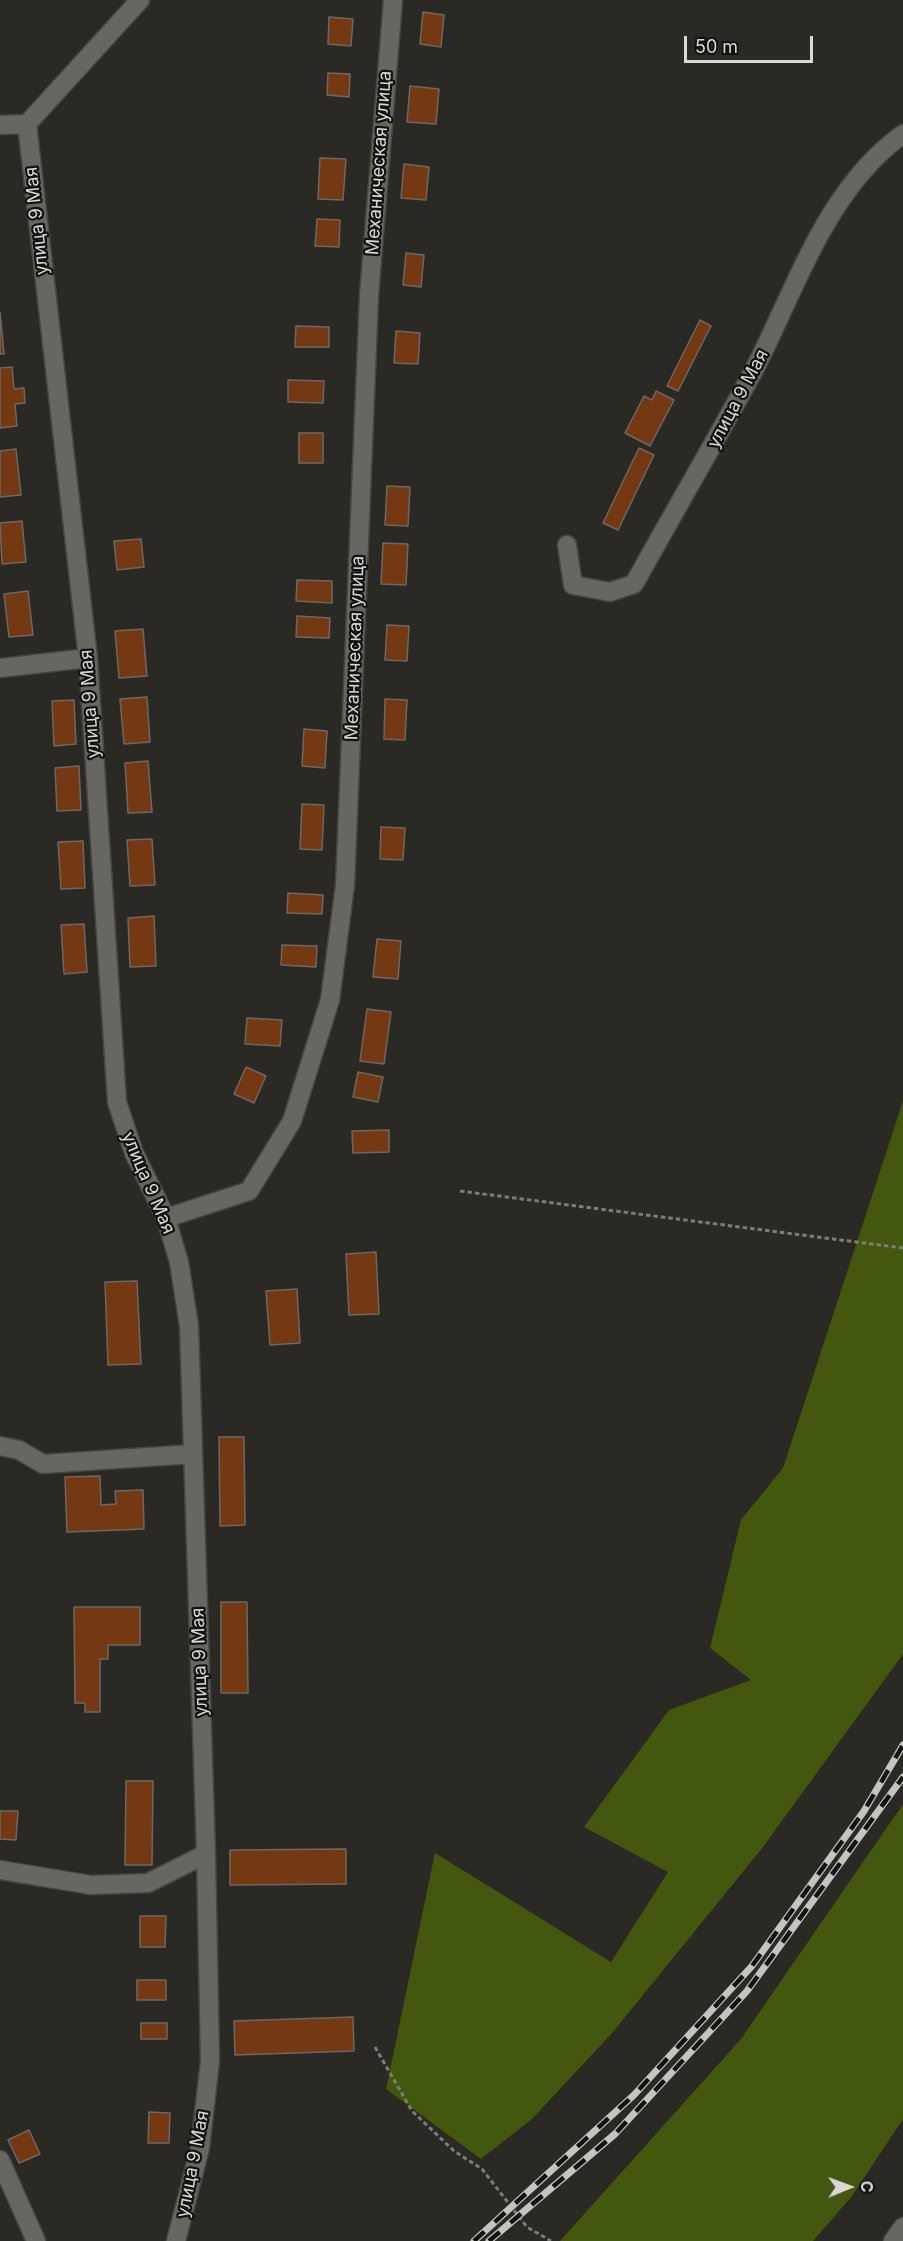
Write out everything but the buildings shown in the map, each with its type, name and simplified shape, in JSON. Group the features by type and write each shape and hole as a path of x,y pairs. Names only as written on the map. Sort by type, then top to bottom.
{"street":[{"path":"0,125 27,124 140,0"},
{"name":"Механическая улица","path":"166,1218 249,1191 292,1121 330,1000 345,885 369,296 393,0"},
{"name":"улица 9 Мая","path":"27,124 88,658 117,1102 134,1153 166,1218 179,1262 189,1326 206,1854 210,2061 200,2148 176,2241"},
{"name":"улица 9 Мая","path":"567,545 573,585 610,592 634,584 723,429 771,338 834,206 888,145 903,134"},
{"path":"0,668 88,658"},
{"path":"0,1446 19,1450 43,1464 193,1454"},
{"path":"0,1870 91,1886 148,1883 206,1854"},
{"path":"0,2160 36,2241"},
{"path":"893,2241 903,2228"}],"path":[{"path":"460,1191 903,1248"},
{"path":"375,2047 412,2111 454,2151 482,2169 527,2228 550,2241"}],"green space":[{"path":"903,1101 903,1654 763,1847 613,2032 532,2119 481,2159 386,2089 435,1853 611,1962 668,1872 584,1827 669,1710 751,1680 710,1648 741,1520 783,1468"},
{"path":"903,1804 903,2119 852,2196 813,2241 560,2241 741,2039"}],"railway":[{"path":"474,2241 634,2095 752,1966 864,1811 903,1745"},
{"path":"489,2241 615,2134 747,1991 903,1777"}]}
